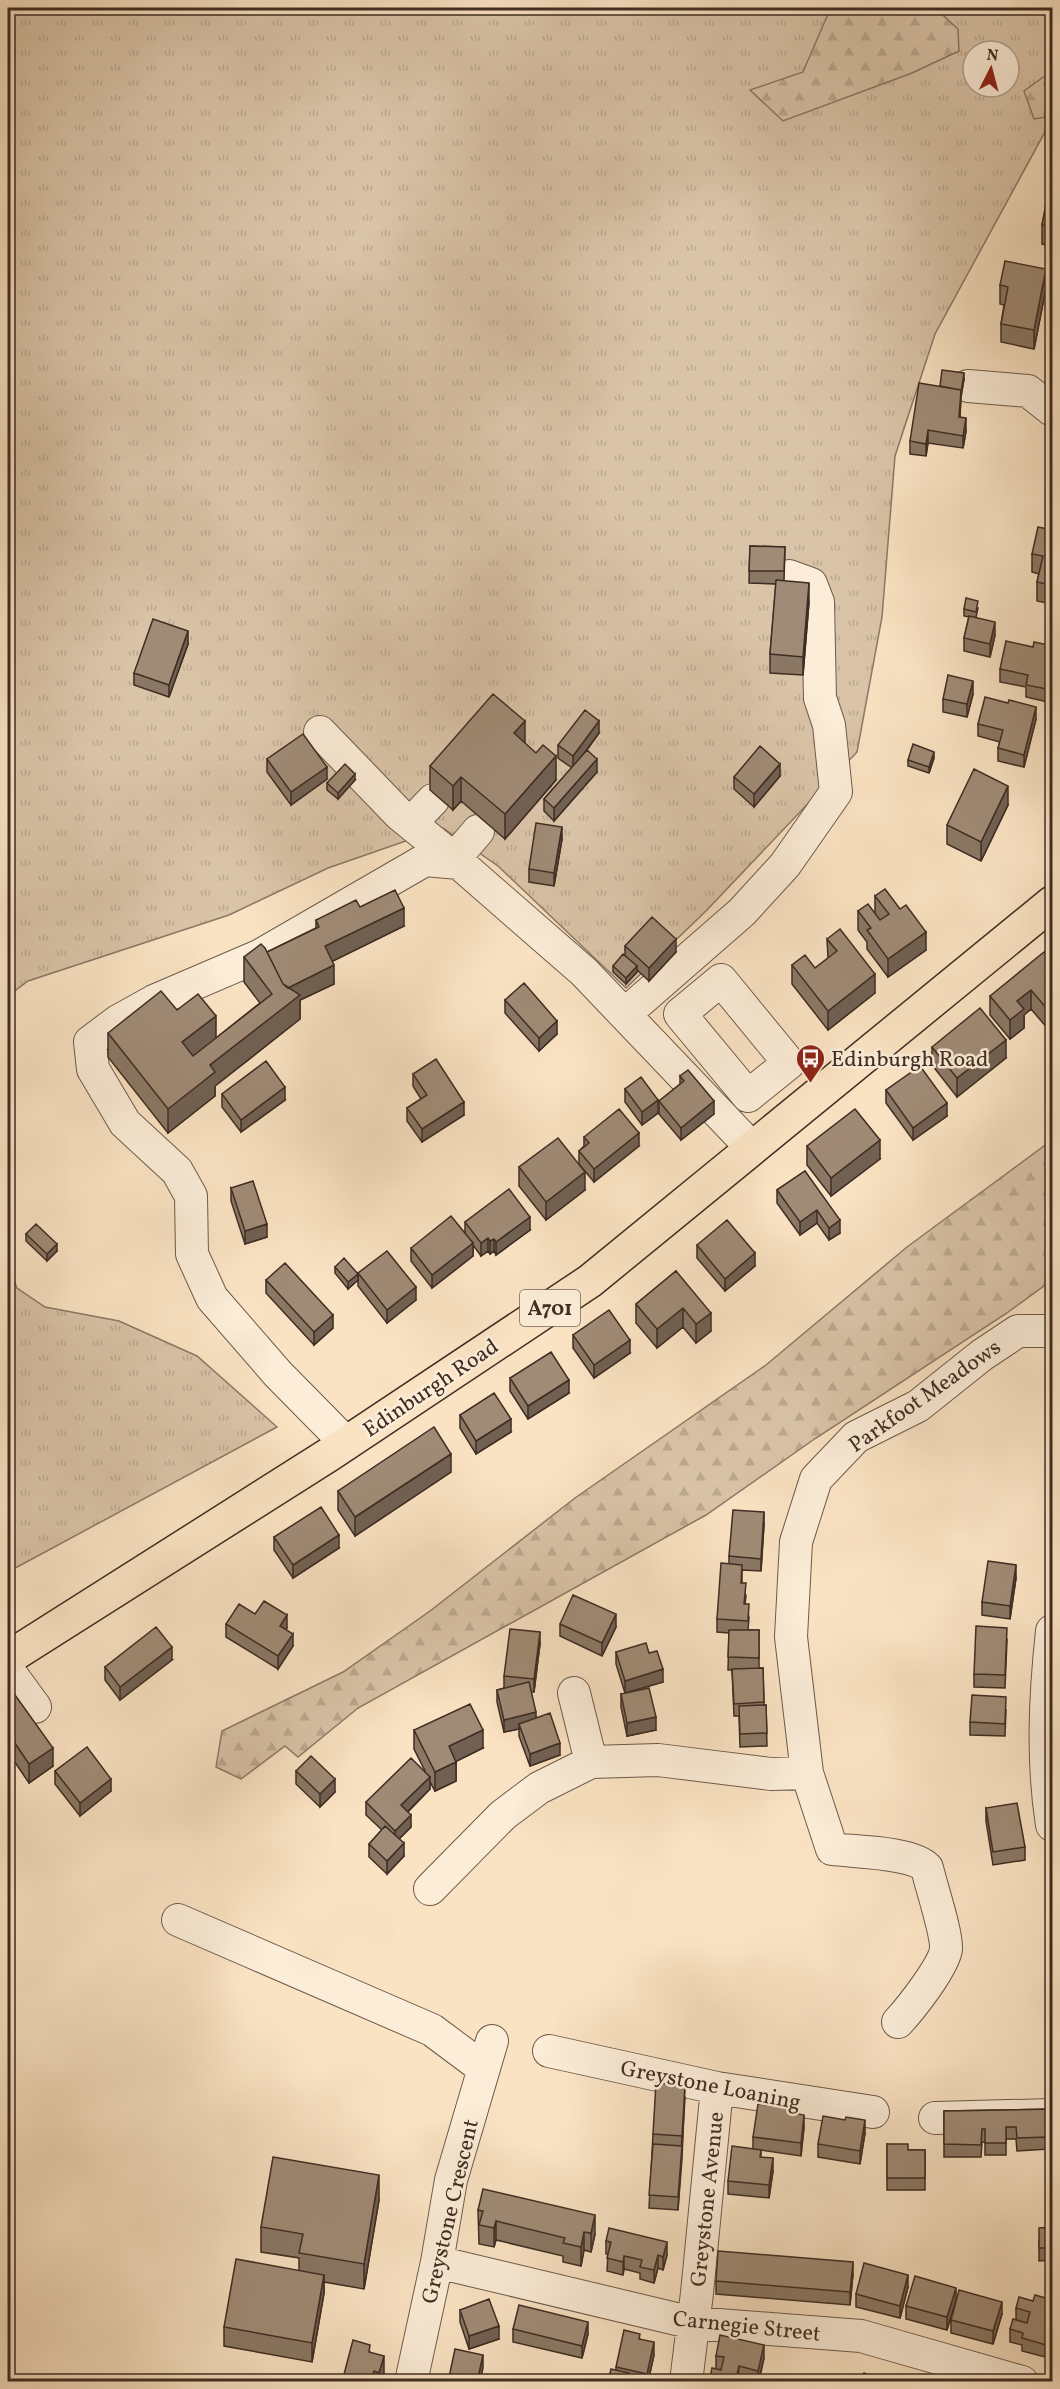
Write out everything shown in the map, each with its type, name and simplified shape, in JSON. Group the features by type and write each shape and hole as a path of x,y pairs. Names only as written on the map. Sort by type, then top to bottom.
{"main road":[{"name":"Edinburgh Road","path":"8,1658 346,1443 590,1281 1053,903"}],"street":[{"path":"968,386 1029,391 1053,410"},
{"path":"630,1020 742,912 785,865 836,792 829,725 820,698 818,602 810,584 789,576"},
{"path":"320,732 411,823 584,972 752,1148"},
{"path":"411,823 433,800"},
{"path":"457,861 478,831"},
{"path":"346,1443 278,1374 212,1299 192,1254 191,1196 177,1172 125,1123 93,1069 90,1042 118,1021 145,1006 259,956 425,860 457,861"},
{"path":"630,1020 680,1014"},
{"name":"Parkfoot Meadows","path":"898,2022 913,2006 943,1958 946,1949 927,1868 922,1862 832,1849 807,1773 790,1637 796,1542 816,1479 856,1437 918,1406 982,1355 1018,1331 1053,1331"},
{"path":"1053,1631 1046,1691 1046,1752 1053,1825"},
{"path":"8,1670 35,1707"},
{"path":"574,1693 591,1762"},
{"path":"430,1888 503,1815 539,1788 591,1762 658,1760 771,1774 807,1773"},
{"name":"Greystone Crescent","path":"178,1920 488,2055 451,2180 437,2262 411,2382"},
{"name":"Greystone Loaning","path":"549,2051 717,2088 873,2112"},
{"name":"Greystone Avenue","path":"686,2382 717,2088"},
{"path":"935,2118 1053,2115"},
{"name":"Carnegie Street","path":"437,2262 693,2323 861,2336 1022,2382"}],"green space":[{"path":"8,8 1052,8 1052,119 935,334 895,456 882,617 857,752 706,911 626,988 498,866 443,828 328,868 229,915 28,981 8,996"},
{"path":"839,8 935,8 958,29 959,51 912,73 783,121 750,90 803,72 828,14"},
{"path":"1052,71 1052,116 1034,119 1024,91"},
{"path":"1052,1140 1052,1280 1007,1313 816,1438 706,1515 358,1708 298,1757 285,1746 241,1779 216,1767 222,1731 343,1672 430,1611 575,1498 766,1365 907,1247"},
{"path":"8,1266 17,1288 45,1307 119,1321 197,1356 277,1427 8,1572"}],"building":[{"path":"1053,168 1053,227 1042,225"},
{"path":"1005,261 1046,269 1034,330 1001,324 1008,287 1000,285"},
{"path":"942,370 964,373 961,392 961,390 940,386"},
{"path":"919,383 961,390 959,417 966,418 963,436 928,430 926,444 910,441"},
{"path":"1038,527 1053,530 1053,601 1047,600 1051,585 1037,582 1043,556 1032,554"},
{"path":"750,546 785,547 784,571 749,571"},
{"path":"776,580 809,583 803,657 770,654"},
{"path":"966,598 978,601 976,612 964,609"},
{"path":"969,616 995,622 990,644 964,638"},
{"path":"153,619 188,631 169,685 134,673"},
{"path":"1006,641 1033,647 1034,642 1053,646 1052,690 1026,685 1028,675 1000,669"},
{"path":"948,675 973,681 967,704 943,699"},
{"path":"493,694 525,721 514,733 536,753 543,745 556,756 505,814 461,777 453,786 430,766"},
{"path":"985,697 1036,707 1024,755 998,748 1003,730 978,724"},
{"path":"585,710 599,721 573,756 558,745"},
{"path":"303,734 327,767 291,792 267,759"},
{"path":"913,744 934,752 929,767 908,760"},
{"path":"760,746 780,764 754,794 734,777"},
{"path":"587,750 597,759 554,808 544,799"},
{"path":"345,764 355,774 338,793 327,783"},
{"path":"974,769 1008,786 981,842 947,825"},
{"path":"536,823 562,827 554,873 529,869"},
{"path":"885,889 900,909 906,905 926,932 888,959 867,930 871,928 858,911 868,904 880,920 889,914 875,896"},
{"path":"395,890 404,908 325,946 334,965 288,988 283,984 267,952 319,927 316,920 356,900 360,907"},
{"path":"652,917 676,939 649,968 625,946"},
{"path":"840,929 875,974 828,1011 792,965 805,955 815,968 837,951 827,939"},
{"path":"261,944 283,984 300,995 210,1065 215,1072 168,1109 108,1033 161,991 177,1010 198,994 216,1016 182,1042 193,1056 272,994 244,957"},
{"path":"1044,952 1053,962 1053,1006 1048,1010 1031,990 1017,1001 1024,1009 1010,1020 990,996"},
{"path":"623,954 637,966 626,978 613,966"},
{"path":"524,983 557,1021 539,1038 505,1000"},
{"path":"980,1008 1006,1040 957,1078 932,1047"},
{"path":"436,1059 464,1102 422,1129 407,1108 427,1095 413,1074"},
{"path":"266,1061 285,1087 241,1120 222,1094"},
{"path":"920,1066 947,1103 913,1128 886,1090"},
{"path":"688,1070 714,1101 681,1128 659,1101 684,1081 680,1076"},
{"path":"641,1077 658,1100 642,1112 625,1089"},
{"path":"619,1109 639,1133 594,1169 579,1151 589,1143 584,1137"},
{"path":"855,1109 880,1140 831,1178 807,1146"},
{"path":"558,1138 585,1172 546,1202 519,1167"},
{"path":"805,1171 840,1220 829,1228 817,1210 800,1222 777,1190"},
{"path":"253,1181 267,1224 245,1231 231,1188"},
{"path":"509,1189 530,1217 496,1242 488,1238 481,1243 465,1222"},
{"path":"451,1216 473,1243 432,1275 411,1248"},
{"path":"727,1220 755,1253 725,1279 697,1245"},
{"path":"36,1224 57,1244 47,1254 26,1234"},
{"path":"387,1251 416,1287 387,1310 358,1273"},
{"path":"344,1258 358,1274 348,1282 335,1267"},
{"path":"285,1263 333,1315 314,1332 266,1280"},
{"path":"676,1271 711,1313 696,1324 683,1308 657,1329 636,1304"},
{"path":"609,1310 630,1340 594,1365 573,1335"},
{"path":"551,1352 569,1380 528,1406 510,1378"},
{"path":"494,1393 511,1419 476,1441 460,1415"},
{"path":"434,1427 451,1454 355,1517 338,1491"},
{"path":"321,1507 339,1535 293,1565 274,1537"},
{"path":"733,1510 764,1512 761,1559 729,1556"},
{"path":"988,1561 1016,1565 1010,1606 982,1602"},
{"path":"721,1563 742,1565 741,1583 746,1583 744,1604 749,1604 748,1621 717,1619"},
{"path":"573,1595 616,1614 602,1643 560,1624"},
{"path":"264,1601 287,1615 280,1626 293,1634 278,1656 226,1624 239,1604 255,1614"},
{"path":"976,1626 1007,1628 1005,1675 974,1674"},
{"path":"156,1627 172,1647 120,1687 105,1667"},
{"path":"510,1629 540,1632 534,1679 504,1676"},
{"path":"729,1630 759,1630 759,1658 728,1657"},
{"path":"646,1643 649,1653 657,1651 663,1669 625,1681 616,1652"},
{"path":"763,1668 764,1702 734,1704 732,1669"},
{"path":"529,1682 536,1712 504,1720 497,1690"},
{"path":"10,1688 53,1748 29,1764 8,1733 8,1689"},
{"path":"649,1688 656,1717 627,1723 621,1694"},
{"path":"972,1695 1006,1697 1005,1724 970,1722"},
{"path":"470,1704 483,1730 449,1746 456,1762 435,1772 414,1730"},
{"path":"766,1705 767,1733 740,1734 739,1706"},
{"path":"550,1713 560,1743 530,1754 519,1724"},
{"path":"87,1747 111,1779 80,1803 55,1771"},
{"path":"311,1756 335,1779 320,1794 296,1771"},
{"path":"411,1758 430,1777 401,1805 411,1815 395,1831 366,1802"},
{"path":"1017,1803 1025,1847 993,1852 986,1808"},
{"path":"385,1826 404,1843 387,1861 369,1844"},
{"path":"656,2083 685,2085 682,2136 653,2134"},
{"path":"758,2104 788,2108 788,2112 804,2115 801,2143 753,2137"},
{"path":"1053,2109 1053,2183 1050,2183 1049,2137 1017,2138 1016,2127 1006,2127 1006,2143 985,2143 985,2129 982,2129 981,2145 944,2144 944,2111"},
{"path":"823,2116 845,2120 846,2117 865,2120 860,2151 818,2144"},
{"path":"653,2144 682,2146 678,2197 649,2195"},
{"path":"887,2144 908,2144 908,2150 925,2150 925,2178 887,2178"},
{"path":"732,2146 761,2150 760,2157 773,2158 769,2185 728,2181"},
{"path":"273,2157 379,2175 364,2264 299,2253 303,2234 261,2227"},
{"path":"1050,2187 1053,2187 1053,2219 1049,2219"},
{"path":"483,2189 595,2215 591,2233 584,2232 581,2247 563,2243 565,2238 496,2221 494,2228 479,2225 483,2211 478,2210"},
{"path":"1053,2227 1053,2257 1050,2257 1050,2248 1039,2248 1039,2228"},
{"path":"609,2228 667,2242 663,2257 658,2255 654,2270 640,2267 642,2260 624,2256 623,2262 607,2258 611,2242 606,2241"},
{"path":"718,2251 853,2262 850,2292 716,2281"},
{"path":"236,2259 324,2275 312,2343 224,2327"},
{"path":"864,2263 908,2275 900,2306 856,2294"},
{"path":"915,2276 956,2288 947,2317 906,2306"},
{"path":"959,2290 1002,2302 993,2331 951,2320"},
{"path":"1035,2295 1053,2300 1053,2347 1022,2338 1023,2333 1010,2329 1013,2319 1027,2323 1030,2312 1016,2308 1019,2297 1033,2301"},
{"path":"489,2299 499,2326 469,2336 460,2310"},
{"path":"519,2305 588,2322 582,2346 513,2329"},
{"path":"624,2330 640,2334 639,2339 654,2342 647,2374 616,2367"},
{"path":"720,2335 764,2345 758,2371 739,2366 735,2382 709,2382 712,2368 721,2370 724,2357 716,2356"},
{"path":"353,2340 370,2345 369,2352 384,2356 379,2373 374,2371 371,2382 342,2382"},
{"path":"455,2349 483,2355 477,2382 448,2382"},
{"path":"611,2369 629,2373 627,2381 632,2382 608,2382"},
{"path":"864,2373 888,2382 861,2382"}],"place":[{"name":"Edinburgh Road","path":"810,1084"}]}
